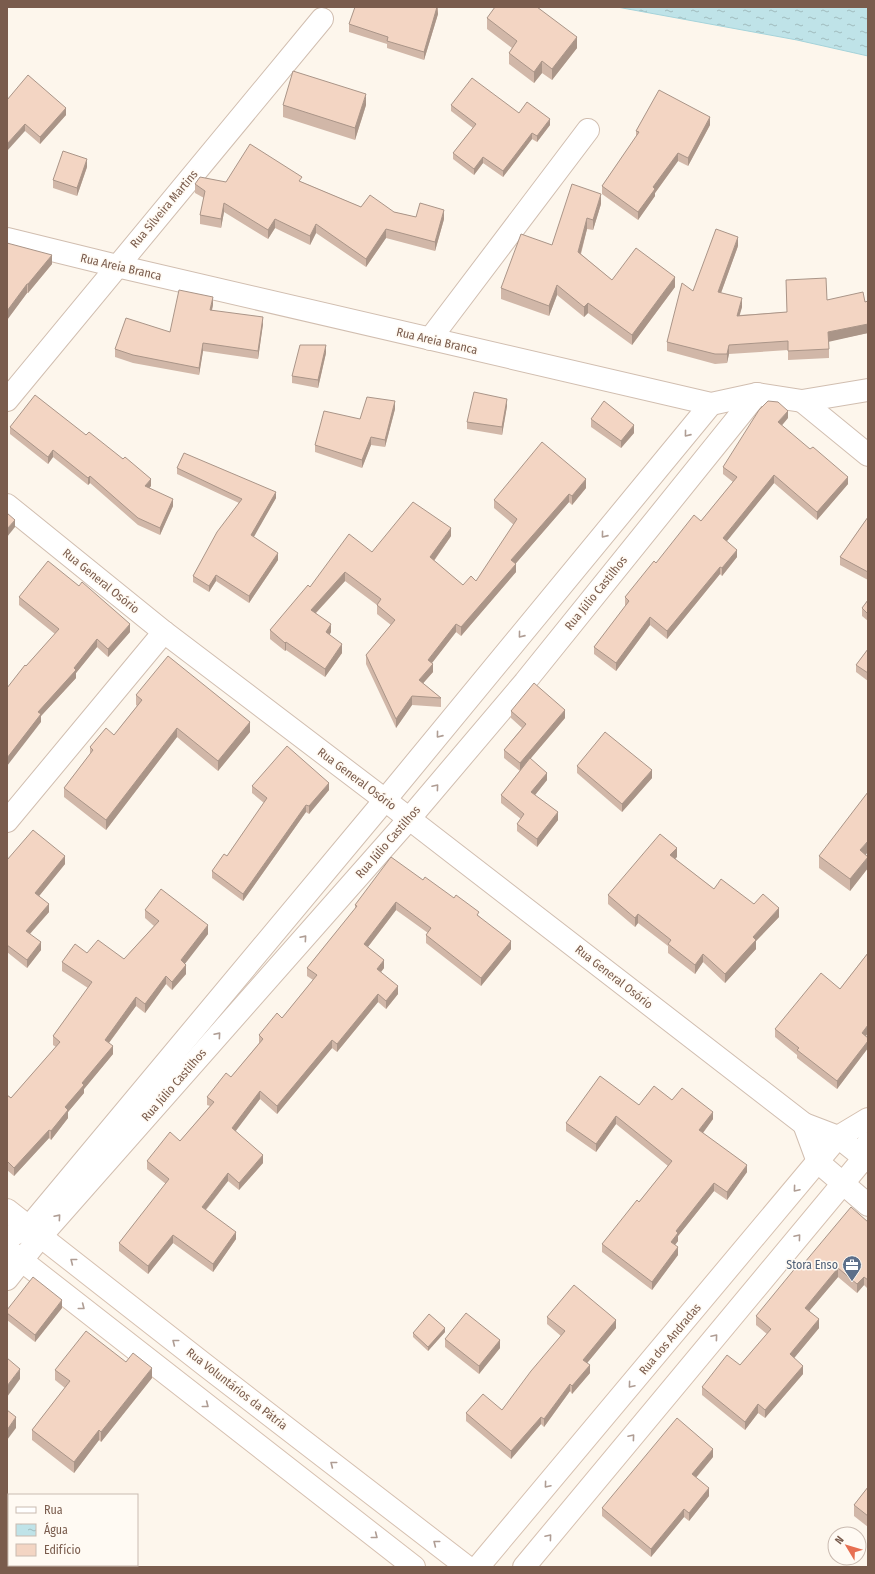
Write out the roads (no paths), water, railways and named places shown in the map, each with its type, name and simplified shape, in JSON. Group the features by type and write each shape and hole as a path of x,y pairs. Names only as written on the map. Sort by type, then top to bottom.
{"street":[{"name":"Rua Silveira Martins","path":"7,400 322,19"},
{"path":"430,339 588,130"},
{"name":"Rua Areia Branca","path":"7,239 711,404 757,394 802,401 868,390"},
{"name":"Rua Júlio Castilhos","path":"7,1279 14,1254 409,819 525,682 757,394"},
{"path":"802,401 868,455"},
{"name":"Rua Júlio Castilhos","path":"7,1238 35,1232 385,800 711,404"},
{"name":"Rua General Osório","path":"7,505 164,632 385,800 804,1124 838,1137 867,1154"},
{"path":"7,821 164,632"},
{"path":"500,661 525,682"},
{"name":"Rua dos Andradas","path":"478,1567 838,1137 868,1119"},
{"path":"804,1124 818,1162 868,1205"},
{"path":"524,1567 867,1154"},
{"name":"Rua Voluntários da Pátria","path":"7,1210 467,1567"},
{"path":"14,1254 414,1567"},
{"path":"707,1295 733,1314"},
{"path":"187,1390 205,1365"},
{"path":"349,1516 367,1490"}],"water":[{"path":"617,7 868,7 868,56 797,40"}],"place":[{"name":"Stora Enso","path":"852,1282"}]}
